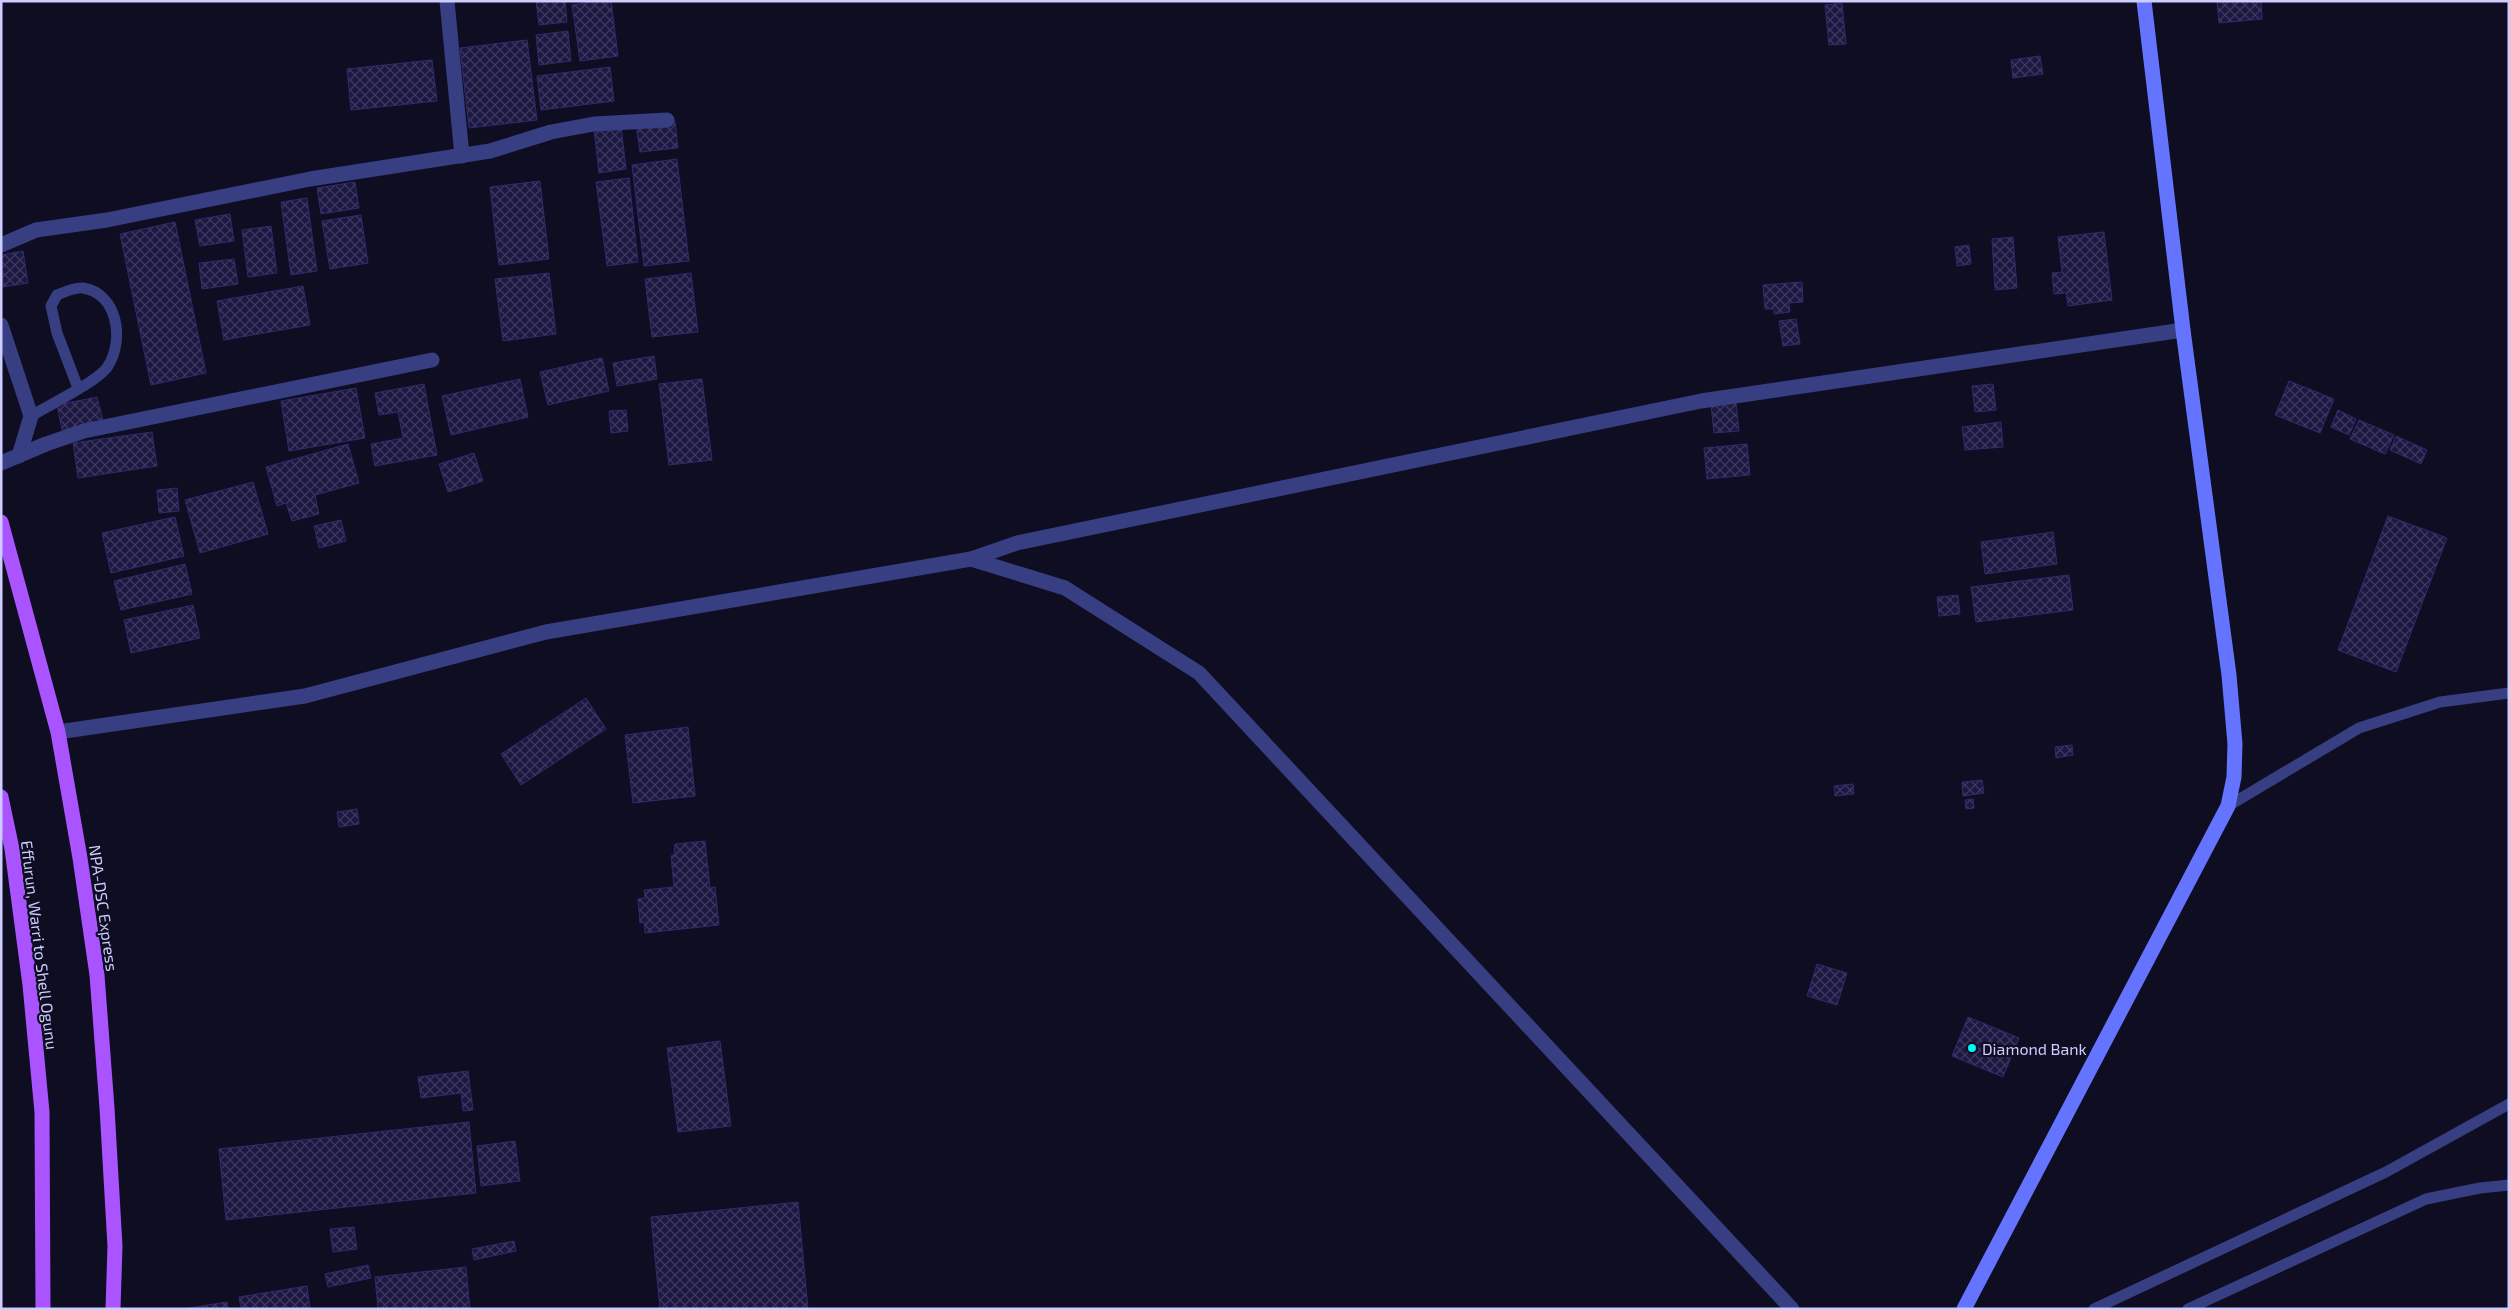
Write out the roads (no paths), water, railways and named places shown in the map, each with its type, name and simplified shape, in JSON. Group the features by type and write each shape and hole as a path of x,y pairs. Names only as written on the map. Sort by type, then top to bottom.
{"main road":[{"name":"NPA-DSC Express","path":"1,522 58,732 80,858 97,975 115,1246 113,1309"},
{"name":"Effurun, Warri to Shell Ogunu","path":"1,797 12,849 27,966 42,1112 42,1309"}],"street":[{"path":"447,1 462,156"},
{"path":"1964,1309 2228,806 2234,777 2234,744 2229,675 2182,330 2144,1"},
{"path":"1,245 36,230 107,220 310,178 490,151 551,132 594,124 667,120"},
{"path":"1,325 18,371 31,416 19,456"},
{"path":"58,732 305,696 546,632 971,559 1016,543 1701,401 2182,330"},
{"path":"1,464 84,431 332,382 432,360"},
{"path":"971,559 1064,588 1199,673 1792,1309"}],"lane":[{"path":"31,416 97,377 108,366 116,348 117,334 110,305 97,292 80,287 57,295 51,306 58,333 78,388"},
{"path":"2228,806 2359,728 2440,702 2509,693"},
{"path":"2094,1309 2386,1172 2509,1104"},
{"path":"2188,1309 2426,1200 2480,1188 2509,1185"}],"place":[{"name":"Diamond Bank","path":"1972,1048"}]}
